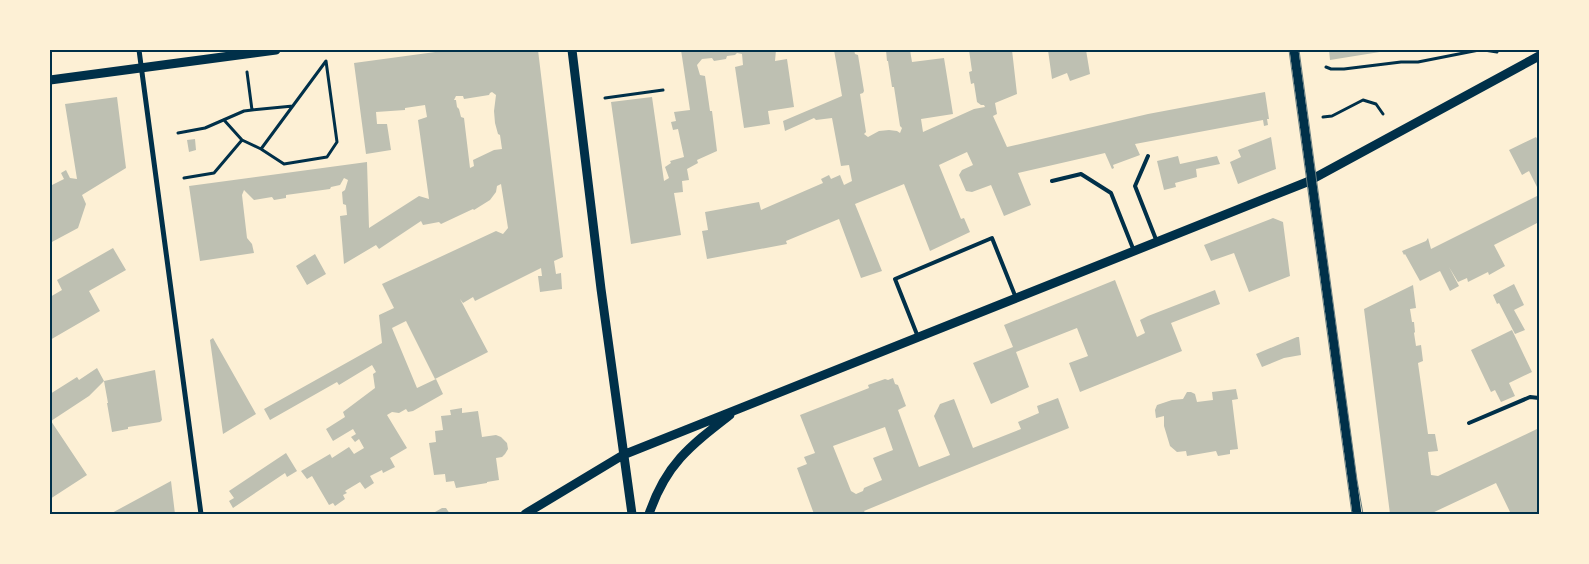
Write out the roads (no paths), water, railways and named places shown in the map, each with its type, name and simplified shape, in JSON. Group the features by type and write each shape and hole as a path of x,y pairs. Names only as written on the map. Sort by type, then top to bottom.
{"street":[{"path":"139,50 201,514"},
{"path":"50,80 276,50"},
{"path":"572,50 632,514"},
{"path":"1294,50 1358,514"},
{"path":"525,514 623,455 1312,180 1539,56"},
{"path":"650,514 666,477 678,460 698,440 738,409"}],"lane":[{"path":"1148,156 1135,186 1157,242"},
{"path":"1052,182 1081,174 1111,193 1134,251"},
{"path":"918,337 895,279 992,238 1016,298"},
{"path":"1469,423 1530,397 1539,398"}],"tram line":[{"path":"1289,50 1352,514"},
{"path":"1299,50 1363,514"}]}
